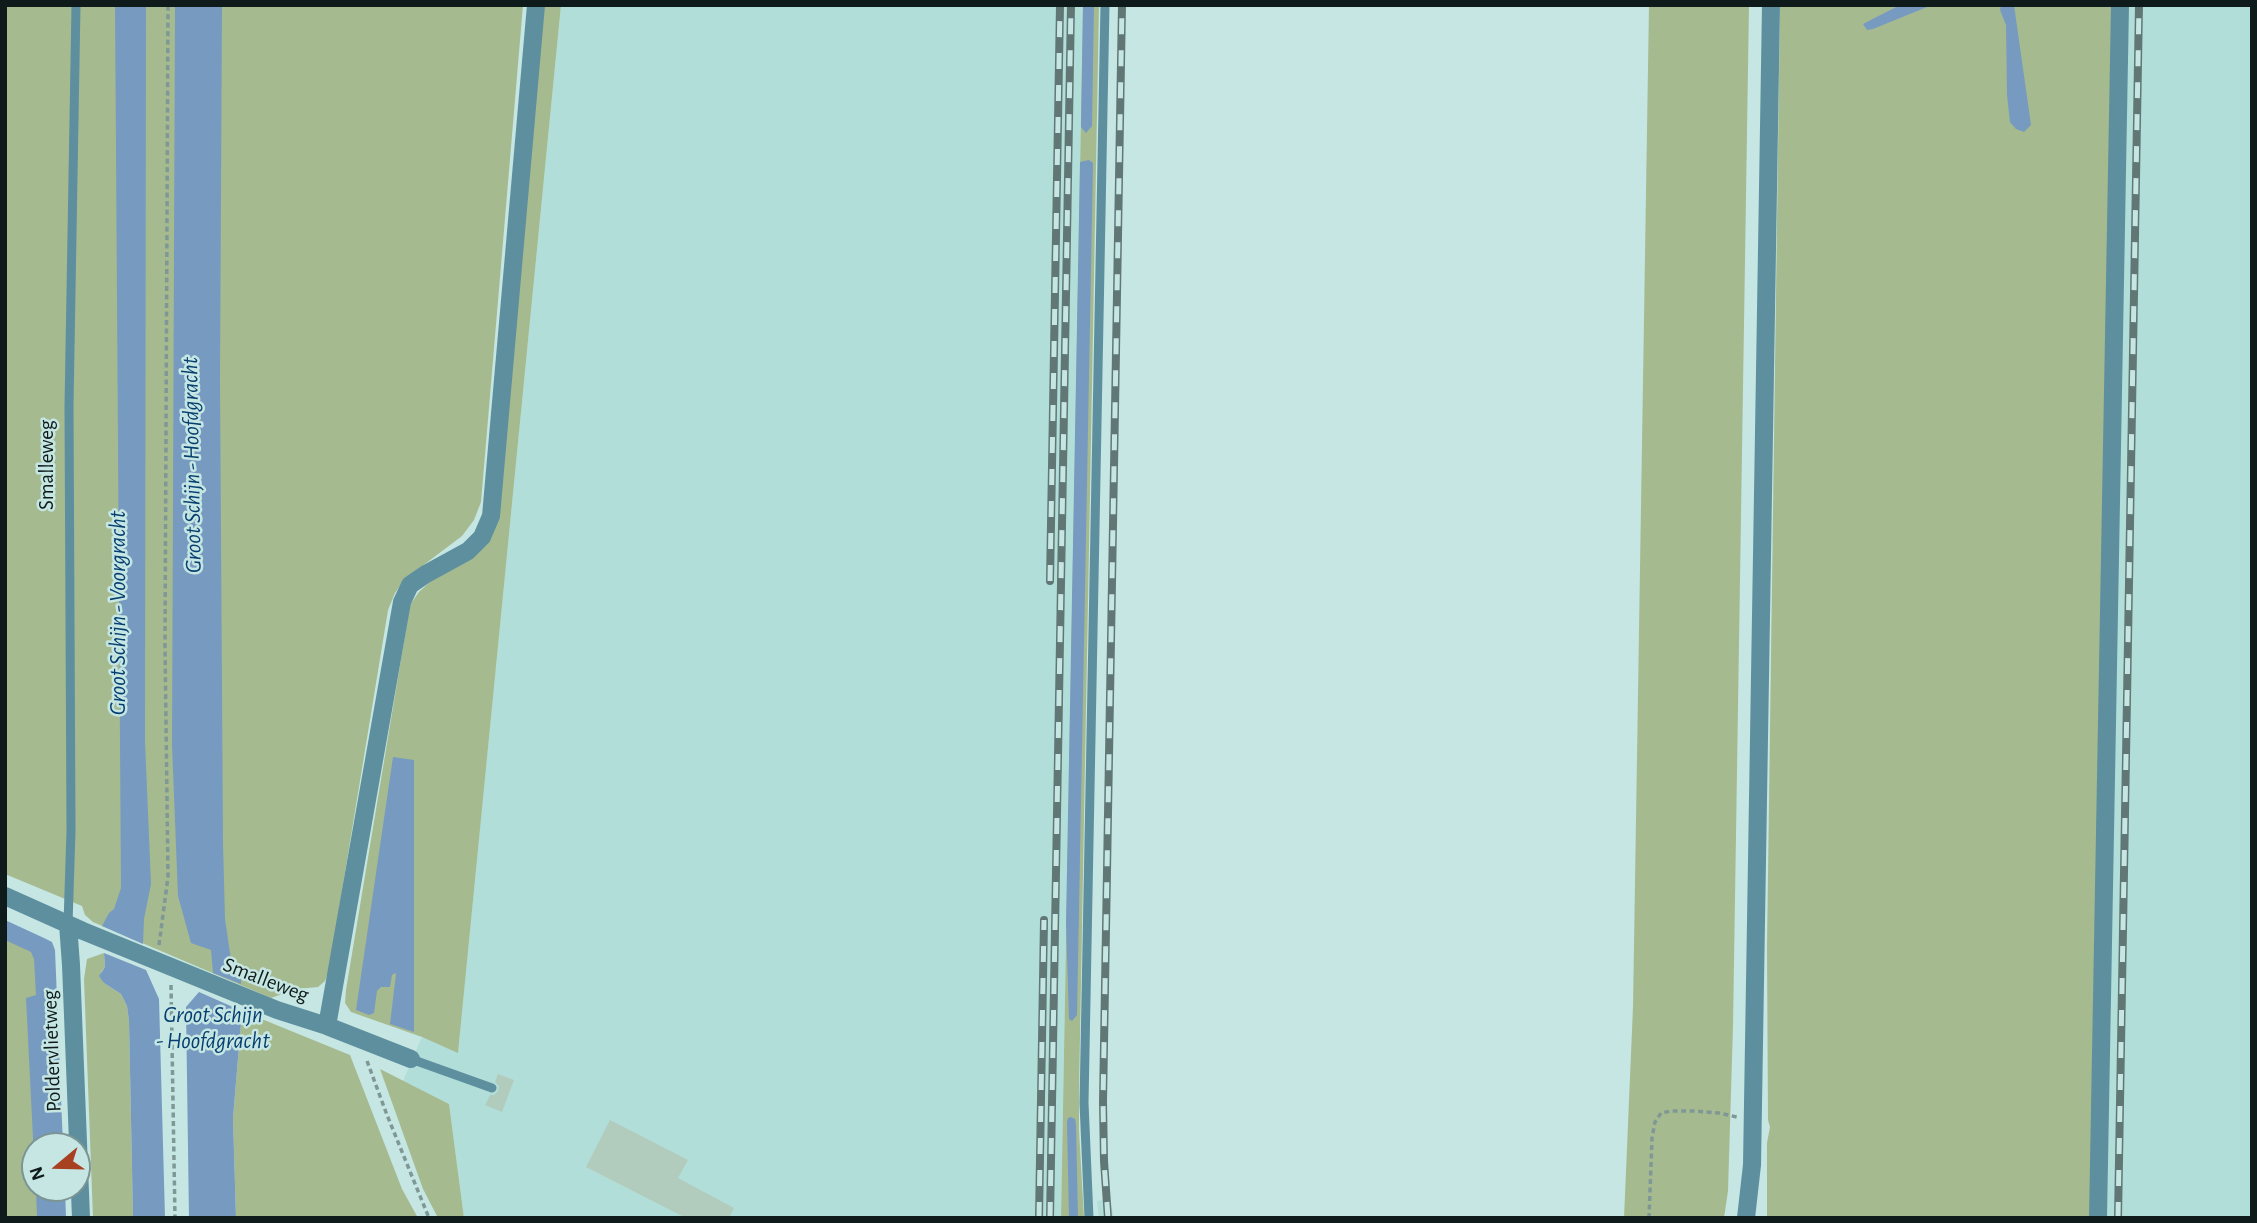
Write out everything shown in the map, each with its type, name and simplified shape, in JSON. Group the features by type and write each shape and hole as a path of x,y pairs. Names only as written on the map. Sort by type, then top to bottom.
{"street":[{"path":"327,1027 402,603 410,585 468,551 482,537 491,516 536,5"},
{"path":"1746,1218 1752,1165 1753,1122 1771,5"},
{"path":"2098,1218 2120,5"},
{"name":"Smalleweg","path":"5,896 276,1010 411,1059"},
{"name":"Poldervlietweg","path":"76,928 71,965 81,1218"}],"lane":[{"name":"Smalleweg","path":"76,5 69,406 71,831 76,928"},
{"path":"1088,1218 1084,1089 1105,5"},
{"path":"411,1059 492,1088"}],"path":[{"path":"168,5 165,492 168,877 164,964 175,1218"},
{"path":"360,1039 387,1115 429,1218"},
{"path":"1649,1218 1652,1138 1655,1122 1661,1113 1719,1113 1753,1122"}],"shaded area":[{"path":"5,5 523,5 481,502 474,520 462,536 405,579 388,610 329,970 325,981 318,987 296,989 271,998 93,922 85,915 82,906 5,874"},
{"path":"543,5 561,5 458,1053 351,1012 345,1003 346,990 410,605 431,581 486,540"},
{"path":"561,5 1083,5 1061,1218 464,1218 449,1104 403,1081 422,1037 458,1052"},
{"path":"1083,5 1099,5 1079,1090 1084,1218 1061,1218"},
{"path":"1649,5 1749,5 1733,1026 1728,1191 1724,1218 1624,1218 1633,1007"},
{"path":"1780,5 2114,5 2092,1218 1767,1218 1767,1143 1770,1127 1767,947"},
{"path":"2127,5 2252,5 2252,1218 2107,1218"},
{"path":"5,933 40,953 36,1132 21,1132 21,1202 55,1202 56,1218 5,1218"},
{"path":"104,953 105,967 101,972 104,983 121,994 127,1006 133,1218 93,1218 84,979 87,959"},
{"path":"242,1011 350,1055 402,1189 418,1218 236,1218 233,1118"},
{"path":"380,1069 449,1104 464,1218 438,1218 423,1189"},
{"path":"1110,1199 1114,1218 1099,1218 1097,1201"}],"water":[{"path":"115,5 146,5 145,741 151,884 144,919 143,944 102,926 114,909 121,888"},
{"path":"175,5 222,5 220,381 223,843 225,919 231,960 238,965 241,984 213,973 211,950 191,943 178,896 172,745"},
{"path":"1083,5 1094,5 1092,126 1086,133 1081,127"},
{"path":"1900,5 1932,5 1873,29 1867,30 1863,24"},
{"path":"2001,5 2014,5 2031,125 2024,132 2016,129 2010,122 2006,25 2000,10"},
{"path":"1089,160 1093,163 1077,1015 1072,1021 1069,1019 1066,923 1080,162"},
{"path":"393,757 414,760 414,1032 390,1024 395,973 392,975 390,987 381,987 377,991 374,1013 369,1015 356,1010"},
{"path":"5,920 52,942 55,950 62,1132 33,1132 26,998 36,995 34,959 31,952 5,940"},
{"path":"104,953 146,970 159,999 165,1218 133,1218 129,1021 127,1006 121,994 104,983 99,976 105,967"},
{"name":"Groot Schijn - Hoofdgracht","path":"199,992 242,1011 233,1118 236,1218 189,1218 186,1007"},
{"path":"1071,1117 1075,1119 1076,1125 1078,1218 1069,1218 1067,1122"},
{"path":"36,1202 65,1202 66,1218 37,1218"}],"building":[{"path":"498,1074 514,1080 502,1112 485,1105 490,1095 498,1091 499,1086 495,1082"},
{"path":"610,1120 688,1160 678,1178 734,1208 729,1218 686,1218 586,1167"}],"railway":[{"path":"1050,581 1060,5"},
{"path":"1050,1218 1071,5"},
{"path":"1108,1218 1103,1102 1122,5"},
{"path":"2118,1218 2139,5"},
{"path":"1039,1218 1044,920"}],"water label":[{"name":"Groot Schijn - Voorgracht","path":"118,613"}]}
